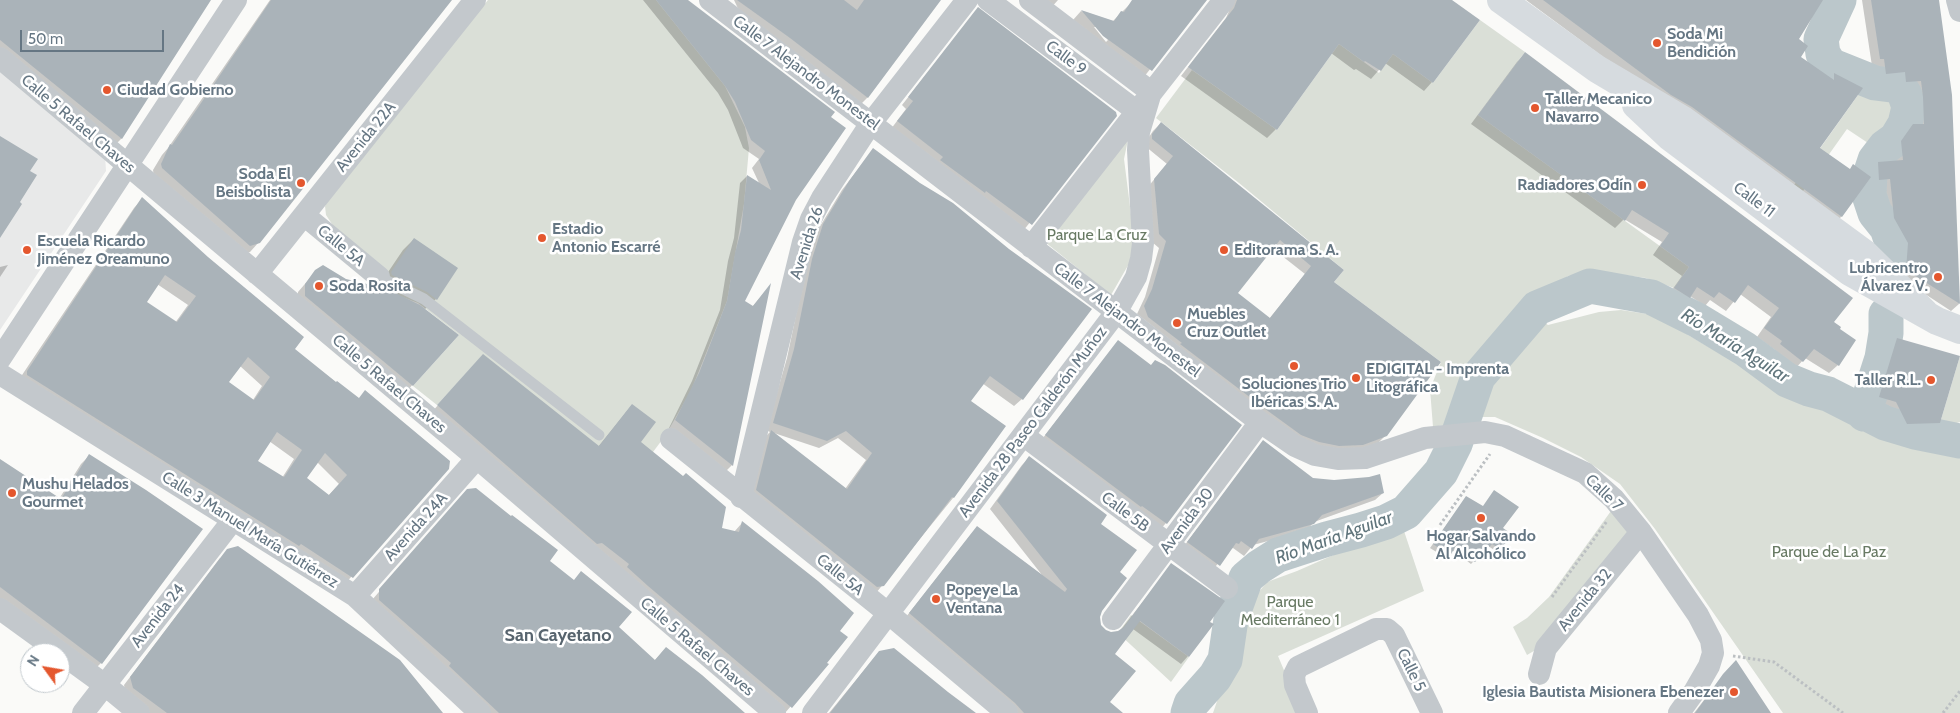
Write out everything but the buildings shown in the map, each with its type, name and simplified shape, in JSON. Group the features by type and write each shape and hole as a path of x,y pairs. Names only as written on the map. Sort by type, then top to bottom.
{"main road":[{"name":"Calle 11","path":"1501,0 1597,69 1683,120 1864,253 1925,313 1960,330"}],"street":[{"path":"0,359 236,0"},
{"name":"Avenida 22A","path":"257,274 475,0"},
{"name":"Calle 7 Alejandro Monestel","path":"710,0 1260,422 1296,446 1315,455 1338,459 1365,458 1425,438 1495,434"},
{"name":"Avenida 26","path":"742,497 801,252 809,227 822,198 871,123 967,0"},
{"name":"Calle 9","path":"988,0 1139,114"},
{"name":"Calle 9","path":"1030,0 1151,92"},
{"name":"Avenida 28 Paseo Calderón Muñoz","path":"1031,247 1139,114 1151,92 1224,0"},
{"path":"1957,0 1960,11"},
{"name":"Calle 5 Rafael Chaves","path":"0,58 476,458 775,713"},
{"name":"Avenida 28 Paseo Calderón Muñoz","path":"813,713 1117,311 1136,276 1143,243 1137,167 1139,114"},
{"name":"Calle 5A","path":"304,215 379,276"},
{"name":"Calle 3 Manuel María Gutiérrez","path":"0,374 355,596 476,712"},
{"name":"Avenida 30","path":"1113,619 1260,422"},
{"name":"Calle 7","path":"1495,434 1585,473 1619,504 1641,532 1702,622 1712,640 1713,654"},
{"name":"Calle 5B","path":"1023,435 1227,588"},
{"name":"Calle 5A","path":"671,439 889,614 1007,713"},
{"name":"Avenida 24A","path":"355,596 476,458"},
{"name":"Avenida 24","path":"83,713 234,520"},
{"name":"Avenida 32","path":"1539,674 1546,648 1641,532"},
{"path":"0,608 139,713"},
{"name":"Calle 5","path":"1307,713 1295,685 1294,675 1298,667 1376,629 1387,630 1394,635 1432,713"},
{"path":"1678,713 1703,678 1713,654"}],"lane":[{"path":"379,276 424,299 599,436"}],"path":[{"path":"1440,526 1493,450 1495,434"},
{"path":"1552,597 1619,504"},
{"path":"1713,654 1774,662 1843,713"},
{"path":"1943,713 1960,691"}],"shaded area":[{"name":"Escuela Ricardo Jiménez Oreamuno","path":"0,69 105,155 106,171 0,330"}],"green space":[{"name":"Estadio Antonio Escarré","path":"488,0 656,0 725,86 745,127 749,148 744,204 727,301 691,391 665,436 635,476 483,355 437,405 413,386 459,335 418,303 373,286 326,215 325,206 338,183"},
{"name":"Parque de La Paz","path":"1480,20 1525,52 1478,115 1689,267 1674,288 1646,278 1602,272 1568,276 1524,308 1548,325 1599,312 1621,310 1654,315 1767,381 1858,424 1960,450 1960,713 1783,713 1655,529 1620,484 1581,457 1543,438 1495,417 1475,417 1487,381 1473,370 1459,397 1455,423 1433,427 1430,389 1441,362 1334,282 1344,270 1239,183 1156,118 1192,70 1277,130 1339,44 1379,73 1393,54 1433,83"},
{"path":"1863,88 1897,97 1899,118 1868,143 1847,129 1803,191 1794,185"},
{"name":"Parque La Cruz","path":"1130,130 1124,159 1134,238 1130,262 1111,295 1045,242"},
{"path":"1960,356 1960,422 1953,424 1940,423"},
{"path":"1616,504 1638,532 1544,645 1527,655 1513,627 1527,618 1549,597"},
{"name":"Parque Mediterráneo 1","path":"1402,525 1424,591 1278,656 1302,713 1213,713 1227,672 1243,635 1248,605 1267,582 1297,571"},
{"path":"1131,615 1189,657 1171,682 1118,633"}],"waterway":[{"path":"1839,0 1821,39 1823,54 1830,65 1875,83 1899,86 1905,95 1909,107 1905,124 1896,139 1885,147 1875,160 1870,175 1869,195 1875,213 1887,228 1896,255"},
{"name":"Río María Aguilar","path":"1188,713 1191,704 1215,677 1225,660 1231,619 1246,578 1278,555 1386,522 1406,512 1441,472 1455,444 1478,377 1537,308 1590,286 1651,297 1697,320 1745,349 1787,380 1828,394 1885,423 1915,432 1960,441"},
{"path":"1864,414 1882,358 1886,333 1886,314"}],"place":[{"name":"Soda Mi Bendición","path":"1657,43"},
{"name":"Ciudad Gobierno","path":"107,90"},
{"name":"Taller Mecanico Navarro","path":"1535,108"},
{"name":"Soda El Beisbolista","path":"301,183"},
{"name":"Radiadores Odín","path":"1642,185"},
{"name":"Estadio Antonio Escarré","path":"542,238"},
{"name":"Escuela Ricardo Jiménez Oreamuno","path":"27,250"},
{"name":"Editorama S. A.","path":"1224,250"},
{"name":"Lubricentro Álvarez V.","path":"1938,277"},
{"name":"Soda Rosita","path":"319,286"},
{"name":"Muebles Cruz Outlet","path":"1177,323"},
{"name":"Soluciones Trio Ibéricas S. A.","path":"1294,366"},
{"name":"EDIGITAL - Imprenta Litográfica","path":"1356,378"},
{"name":"Taller R.L.","path":"1931,380"},
{"name":"Mushu Helados Gourmet","path":"12,493"},
{"name":"Hogar Salvando Al Alcohólico","path":"1481,518"},
{"name":"Popeye La Ventana","path":"936,599"},
{"name":"Iglesia Bautista Misionera Ebenezer","path":"1734,692"}],"district":[{"name":"San Cayetano","path":"558,636"}]}
